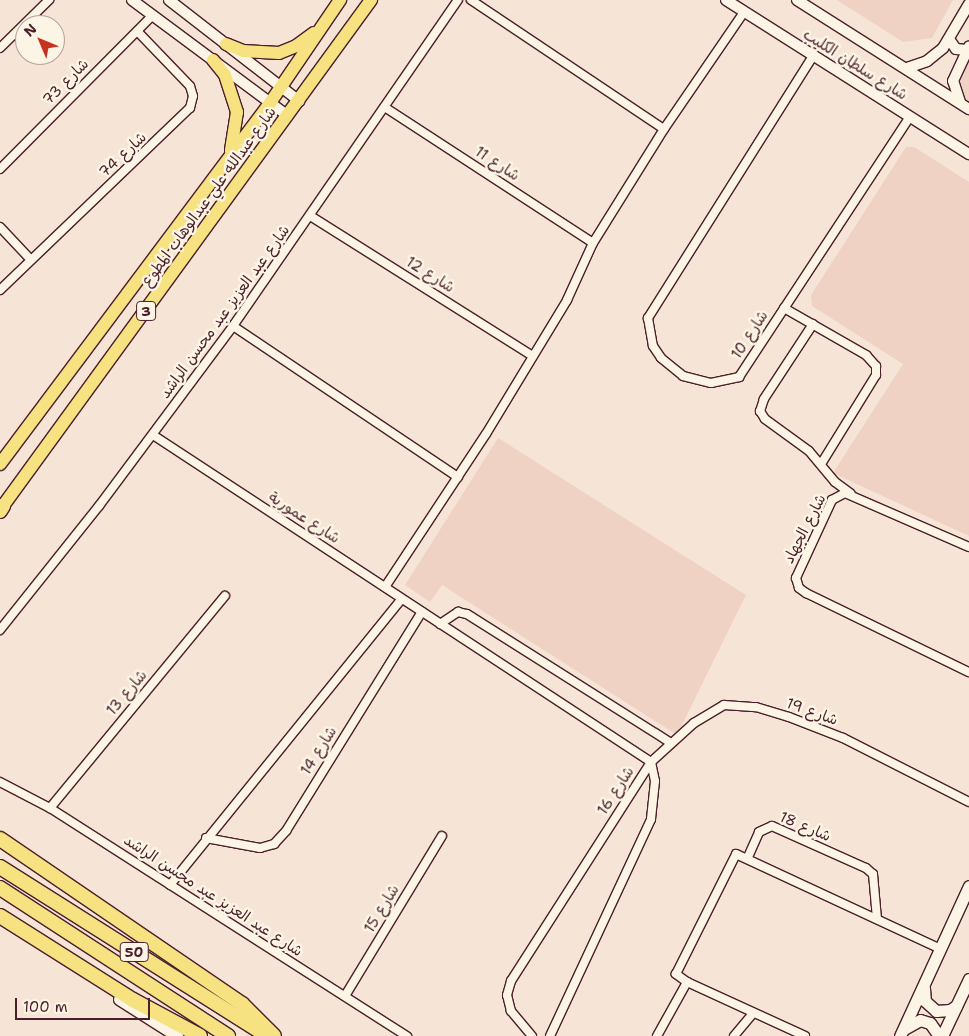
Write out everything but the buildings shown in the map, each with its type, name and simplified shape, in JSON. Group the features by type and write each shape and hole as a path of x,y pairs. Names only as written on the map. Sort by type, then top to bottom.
{"highway":[{"path":"3,840 242,1004 274,1036"},
{"name":"50","path":"0,867 267,1036"},
{"name":"50","path":"0,888 228,1036"},
{"path":"0,916 133,1000 200,1036"}],"main road":[{"name":"شارع عبدالله علي عبدالوهاب المطوع","path":"0,464 270,103 340,0"},
{"name":"شارع عبدالله علي عبدالوهاب المطوع","path":"1,509 370,3"},
{"path":"226,44 261,54 279,52 296,46 325,22"},
{"path":"213,60 229,84 237,112 236,131 222,166"},
{"path":"902,1033 969,886"},
{"path":"42,944 84,976 177,1036"},
{"path":"902,1033 920,1020 930,1023 941,1036 969,979"},
{"path":"924,986 925,1001 929,1007 943,1012 956,1006"}],"street":[{"path":"0,48 49,0"},
{"path":"132,0 288,116"},
{"path":"169,0 299,101"},
{"name":"شارع عبد العزيز عبد محسن الراشد","path":"0,630 153,435 233,326 312,217 458,0"},
{"path":"471,0 664,129"},
{"name":"شارع سلطان الكليب","path":"726,0 969,154"},
{"name":"شارع سلطان الكليب","path":"797,0 908,68 969,109"},
{"path":"908,68 927,61 949,39 969,4"},
{"path":"385,588 458,477 533,356 567,300 594,243 664,129 744,12"},
{"name":"شارع 73","path":"0,169 153,15"},
{"name":"شارع 74","path":"0,290 190,108 193,96 190,86 137,31"},
{"path":"949,39 956,49 968,48"},
{"path":"960,102 952,81 968,48"},
{"name":"شارع 10","path":"813,56 648,318 649,332 661,358 683,376 696,381 725,381 739,377 910,117"},
{"name":"شارع 11","path":"386,108 594,243"},
{"name":"شارع 12","path":"312,217 533,356"},
{"path":"0,227 32,260"},
{"path":"784,308 866,355 877,370 822,464"},
{"path":"813,324 761,404 760,411 765,419 822,464 835,482 850,493"},
{"path":"233,326 458,477"},
{"name":"شارع عمورية","path":"153,435 651,762"},
{"name":"شارع الجهاد","path":"969,548 850,493 839,494 832,500 798,569 796,578 799,588 969,672"},
{"name":"شارع 13","path":"50,808 225,596"},
{"name":"شارع 14","path":"170,884 402,599"},
{"name":"شارع 14","path":"206,838 260,848 274,844 286,831 422,612"},
{"path":"440,624 458,612 467,614 671,743"},
{"name":"شارع 19","path":"651,762 694,723 724,705 756,707 843,738 969,802"},
{"name":"شارع 16","path":"532,1036 511,1011 507,995 512,981 651,762"},
{"name":"شارع 16","path":"550,1036 651,819 655,781 651,762"},
{"name":"شارع عبد العزيز عبد محسن الراشد","path":"1,782 50,808 407,1036"},
{"name":"شارع 18","path":"748,857 759,832 772,826 866,868 873,874 878,919"},
{"name":"شارع 15","path":"345,996 442,836"},
{"path":"805,1036 687,982 676,974 733,858 738,854 941,948"},
{"path":"662,1034 687,982"},
{"path":"734,1036 752,1013"}],"shaded area":[{"path":"837,0 953,0 932,38 903,42"},
{"path":"969,49 969,109 960,102 954,75"},
{"path":"906,147 914,147 969,182 969,536 833,473 903,364 812,306 811,295"},
{"path":"498,438 746,595 677,735 442,585 430,602 405,585"}]}
